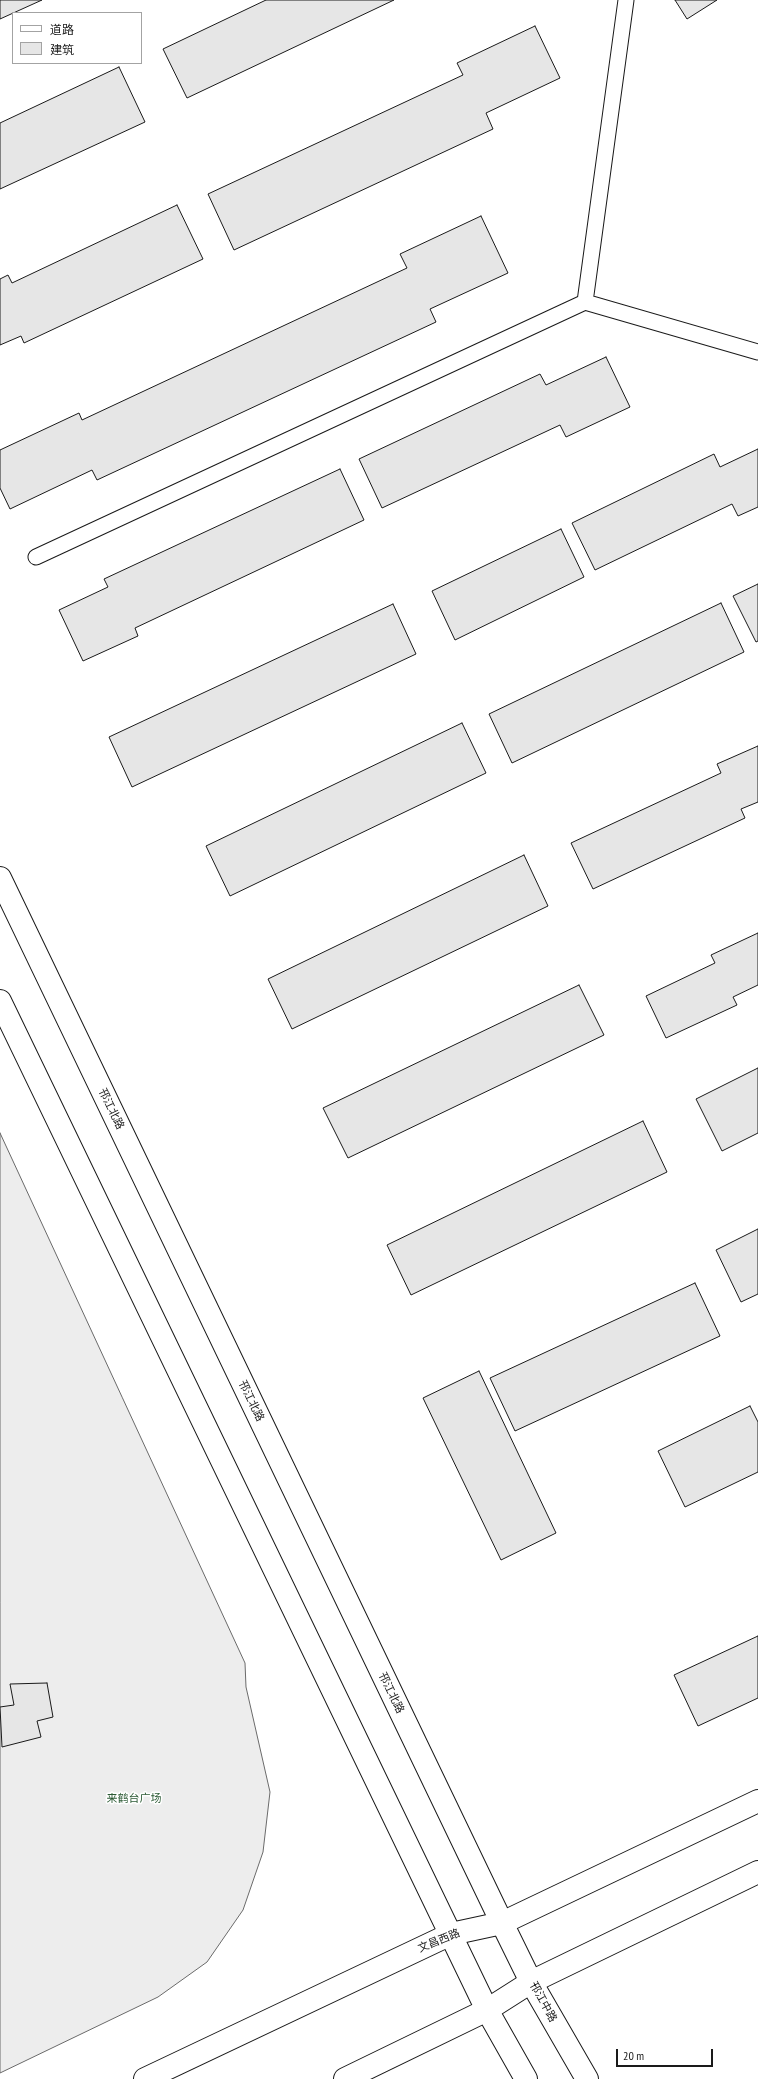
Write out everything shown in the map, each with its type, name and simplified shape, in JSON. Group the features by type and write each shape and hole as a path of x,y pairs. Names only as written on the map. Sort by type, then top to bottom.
{"main road":[{"name":"邗江北路","path":"0,878 502,1923"},
{"path":"0,1001 487,2010 526,2079"},
{"name":"文昌西路","path":"145,2079 451,1934 502,1923 758,1801"},
{"path":"345,2079 487,2010 531,1982 758,1872"},
{"name":"邗江中路","path":"502,1923 531,1982 586,2079"}],"lane":[{"path":"585,302 626,0"},
{"path":"36,557 585,302 758,352"}],"shaded area":[{"name":"来鹤台广场","path":"0,1133 245,1663 246,1687 270,1792 263,1852 243,1910 207,1962 158,1997 0,2073"}],"building":[{"path":"0,0 42,0 15,12 12,12 12,14 0,19"},
{"path":"266,0 394,0 187,98 163,49"},
{"path":"675,0 717,0 687,19"},
{"path":"535,26 560,78 486,113 493,129 234,250 208,194 463,75 457,63"},
{"path":"119,67 145,122 0,189 0,123"},
{"path":"177,205 203,259 24,343 21,336 0,345 0,279 8,275 12,283"},
{"path":"481,216 508,273 430,309 436,322 97,480 92,470 10,509 0,488 0,450 79,413 82,420 407,268 400,254"},
{"path":"606,357 630,407 566,437 560,425 382,508 359,459 540,374 546,385"},
{"path":"758,449 758,507 738,516 732,504 595,570 572,523 714,454 720,467"},
{"path":"340,469 364,520 135,628 138,636 83,661 59,610 108,587 104,579"},
{"path":"561,529 584,577 455,640 432,591"},
{"path":"758,584 758,641 756,642 733,596"},
{"path":"721,603 744,652 512,763 489,714"},
{"path":"393,604 416,654 132,787 109,737"},
{"path":"462,723 486,773 230,896 206,846"},
{"path":"758,746 758,802 741,809 745,818 593,889 571,843 721,773 717,764"},
{"path":"524,855 548,906 292,1029 268,979"},
{"path":"758,933 758,985 733,997 737,1005 666,1038 646,996 715,963 711,955"},
{"path":"579,985 604,1035 348,1158 323,1108"},
{"path":"758,1068 758,1133 722,1151 696,1099"},
{"path":"643,1121 667,1172 411,1295 387,1245"},
{"path":"758,1229 758,1294 741,1302 716,1250"},
{"path":"695,1283 720,1336 515,1431 490,1378"},
{"path":"479,1371 556,1533 501,1560 423,1398"},
{"path":"750,1406 758,1422 758,1472 685,1507 658,1451"},
{"path":"758,1636 758,1698 698,1726 674,1675"},
{"path":"47,1683 53,1717 37,1721 41,1737 2,1747 0,1707 14,1705 10,1684"}]}
